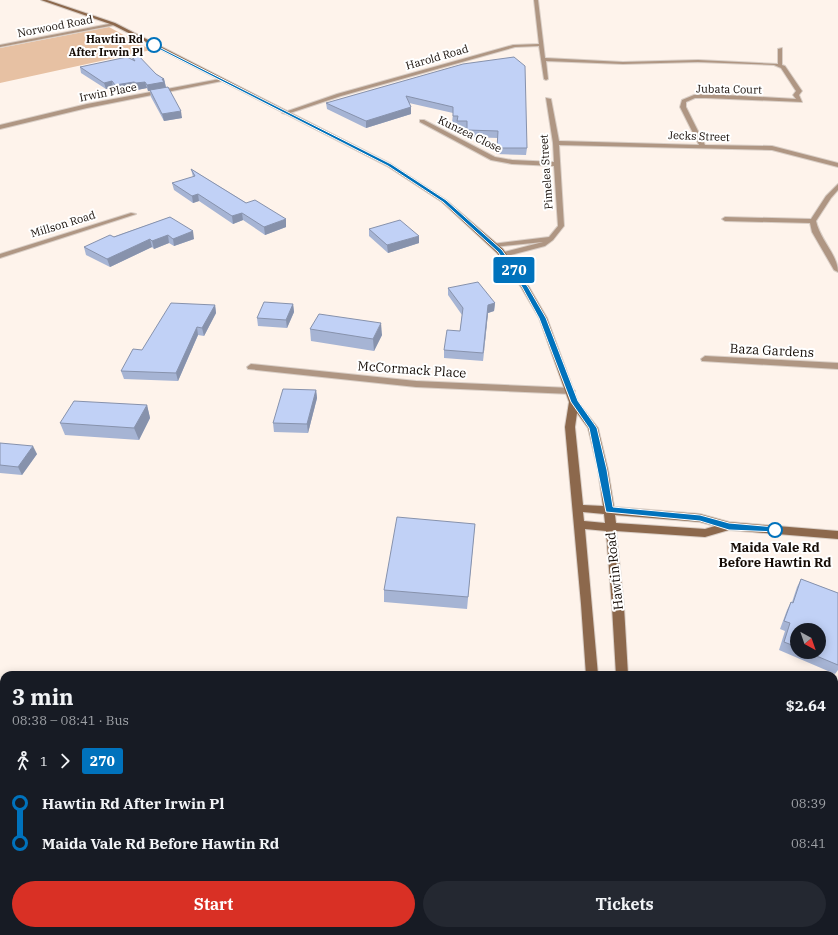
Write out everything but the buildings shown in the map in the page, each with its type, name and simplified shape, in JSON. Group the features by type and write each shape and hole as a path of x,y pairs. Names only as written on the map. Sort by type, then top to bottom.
{"main road":[{"name":"Hawtin Road","path":"43,0 114,24 220,80 389,165 444,201 494,245 503,255 525,287 542,318 574,402 593,428 603,470 609,510 618,607 622,671"},
{"name":"Hawtin Road","path":"574,402 570,427 587,604 592,671"},
{"path":"578,508 700,518 729,526 838,535"},
{"path":"579,525 705,533 729,526"}],"street":[{"path":"536,0 546,79"},
{"name":"Norwood Road","path":"0,46 114,24"},
{"name":"Harold Road","path":"285,113 340,95 515,46 541,45"},
{"path":"543,60 629,63 698,61 762,63 778,66 782,64 780,49"},
{"name":"Jubata Court","path":"702,146 683,107 684,101 694,97 706,96 800,101 796,95 799,91 783,68 778,66"},
{"name":"Irwin Place","path":"0,127 87,106 220,80"},
{"name":"Harold Road","path":"278,109 333,95 340,95"},
{"name":"Pimelea Street","path":"548,100 556,143 561,226 551,239"},
{"name":"Kunzea Close","path":"422,121 493,159 512,162 558,164"},
{"name":"Jecks Street","path":"556,143 772,148 838,165"},
{"path":"838,186 828,197 812,221 815,232 838,270"},
{"name":"Millson Road","path":"0,256 133,214"},
{"path":"725,219 812,221"},
{"path":"494,245 538,239 551,239"},
{"path":"503,255 543,245 551,239"},
{"name":"Baza Gardens","path":"705,359 838,366"},
{"name":"McCormack Place","path":"251,367 416,384 571,391"}],"shaded area":[{"path":"109,27 151,50 0,83 0,48"}],"bus line":[{"name":"270","path":"154,45 389,165 444,201 472,224 500,251 525,287 542,318 574,402 593,428 603,470 609,510 700,518 729,526 775,530"}],"place":[{"name":"Hawtin Rd After Irwin Pl","path":"154,45"},
{"name":"Maida Vale Rd Before Hawtin Rd","path":"775,530"}]}
